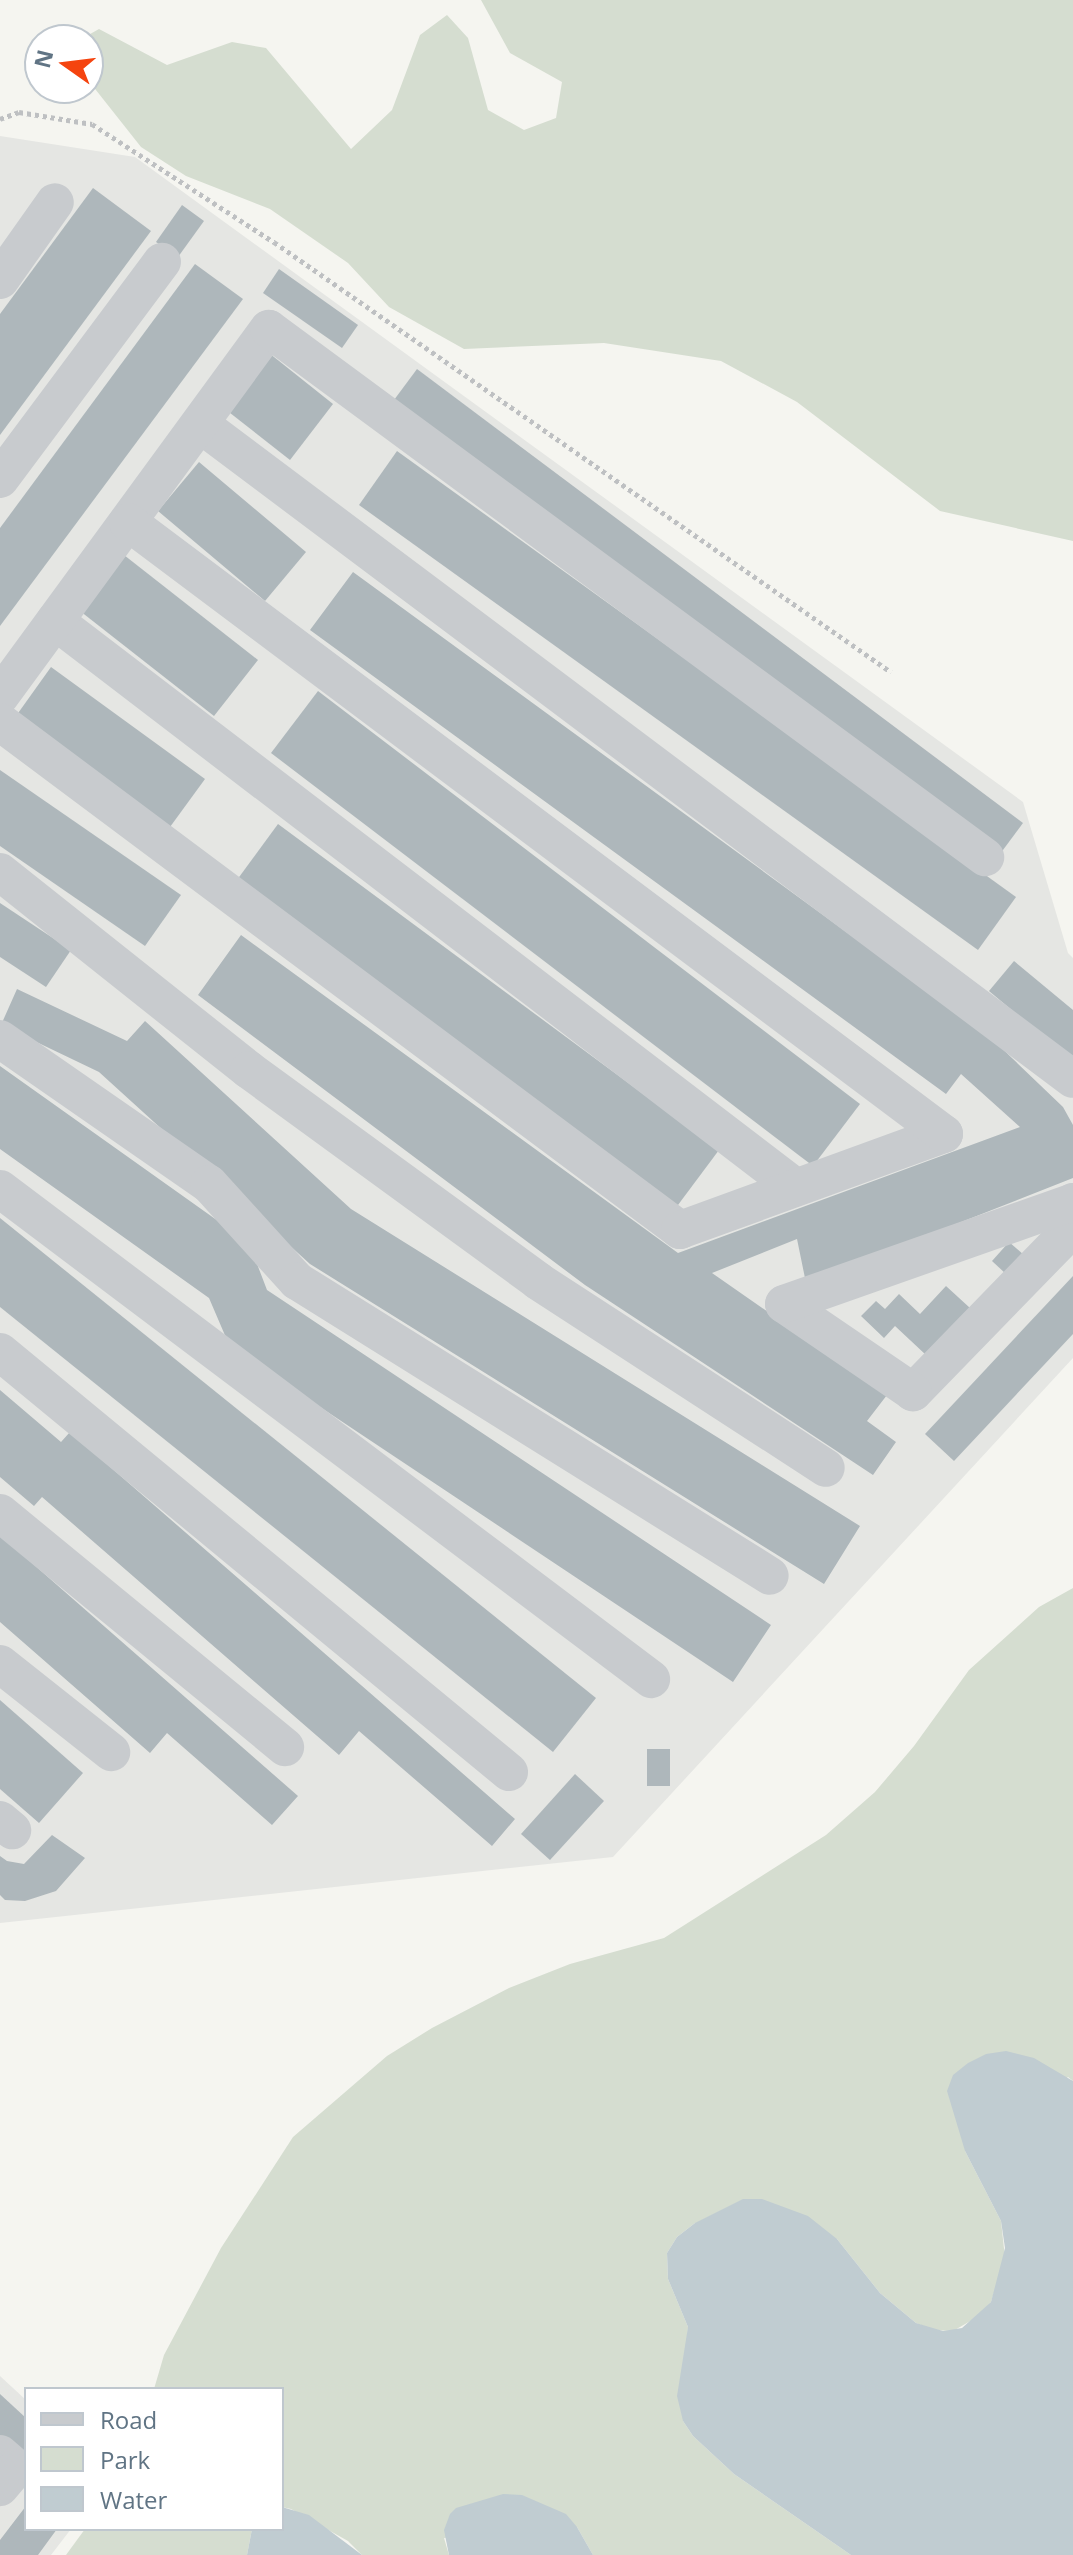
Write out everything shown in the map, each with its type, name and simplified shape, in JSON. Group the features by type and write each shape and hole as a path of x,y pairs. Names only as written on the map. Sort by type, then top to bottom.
{"lane":[{"path":"0,280 55,202"},
{"path":"0,479 162,262"},
{"path":"0,696 269,329 985,857"},
{"path":"200,424 1073,1079"},
{"path":"0,722 680,1230 944,1134 128,522"},
{"path":"55,621 795,1187"},
{"path":"0,872 249,1070 538,1281 826,1468"},
{"path":"0,1039 209,1184 297,1281 770,1576"},
{"path":"0,1189 651,1679"},
{"path":"1073,1202 1062,1239 913,1392 784,1304 1073,1202"},
{"path":"0,1352 509,1772"},
{"path":"0,1513 285,1747"},
{"path":"0,1664 111,1752"},
{"path":"0,2454 16,2468 0,2487"}],"path":[{"path":"0,119 19,112 92,124 287,251 891,672"}],"shaded area":[{"path":"0,136 135,157 1023,802 1068,953 1073,958 1073,1358 613,1857 0,1923"},
{"path":"0,2376 24,2398 24,2531 69,2531 51,2555 0,2555"}],"green space":[{"path":"481,0 1073,0 1073,541 940,511 797,402 721,361 604,343 464,349 389,307 348,263 270,209 186,176 141,147 104,100 104,32 167,65 232,42 266,48 351,149 392,110 420,35 447,15 468,38 488,110 524,130 556,118 562,82 510,53"},
{"path":"1073,1588 1073,2081 1068,2077 965,2151 1001,2221 1005,2258 991,2302 979,2316 953,2331 934,2330 916,2323 880,2293 837,2239 695,2223 677,2237 667,2253 668,2279 688,2327 683,2421 693,2436 734,2474 851,2555 593,2555 577,2527 444,2538 449,2555 362,2555 348,2541 284,2507 284,2387 155,2387 164,2355 221,2248 293,2137 387,2056 432,2028 509,1988 570,1964 664,1938 826,1835 875,1792 914,1746 969,1670 1039,1607"},
{"path":"84,2531 252,2531 247,2555 66,2555"}],"water":[{"path":"1006,2051 1034,2058 1073,2081 1073,2555 851,2555 734,2474 693,2436 683,2421 677,2396 688,2327 668,2279 667,2253 677,2237 695,2223 743,2199 762,2199 808,2216 837,2239 880,2293 916,2323 943,2331 962,2328 991,2302 1005,2248 1001,2221 965,2151 947,2091 953,2075 968,2063 986,2054"},
{"path":"503,2494 522,2495 566,2514 593,2555 449,2555 444,2530 450,2514 456,2508"},
{"path":"284,2508 309,2515 362,2555 247,2555 252,2531 284,2531"}],"building":[{"path":"93,188 151,231 0,435 0,314"},
{"path":"182,205 204,221 178,257 156,242"},
{"path":"195,264 243,299 0,626 0,528"},
{"path":"279,269 358,325 342,348 263,293"},
{"path":"269,353 333,404 290,460 225,409"},
{"path":"417,369 1023,823 1000,854 394,400"},
{"path":"397,451 1016,897 978,950 359,505"},
{"path":"199,462 306,552 265,601 158,511"},
{"path":"124,555 258,660 214,716 80,611"},
{"path":"353,572 989,1036 1063,1107 1073,1125 1073,1178 806,1283 797,1239 712,1273 887,1395 867,1421 896,1442 873,1475 585,1285 198,995 241,935 678,1253 1020,1127 961,1074 946,1094 310,630"},
{"path":"51,667 205,779 170,827 16,716"},
{"path":"318,691 860,1104 813,1166 271,753"},
{"path":"0,770 181,895 145,946 0,846"},
{"path":"278,824 719,1150 675,1209 234,884"},
{"path":"0,903 71,950 46,987 0,957"},
{"path":"1014,961 1073,1010 1073,1061 989,991"},
{"path":"17,989 127,1041 145,1021 351,1209 860,1526 824,1584 310,1264 99,1072 1,1025"},
{"path":"0,1066 249,1243 267,1290 771,1625 733,1682 230,1347 209,1298 0,1149"},
{"path":"0,1218 596,1698 553,1752 0,1307"},
{"path":"1009,1242 1024,1255 1006,1274 992,1261"},
{"path":"1073,1276 1073,1334 954,1461 925,1434"},
{"path":"946,1286 970,1308 926,1355 895,1326 884,1338 861,1316 876,1301 885,1309 899,1294 920,1314"},
{"path":"0,1390 61,1442 70,1432 515,1819 492,1846 359,1731 339,1755 42,1497 34,1506 0,1477"},
{"path":"0,1535 298,1796 272,1825 167,1733 150,1753 0,1622"},
{"path":"0,1700 83,1773 39,1823 0,1789"},
{"path":"647,1749 670,1749 670,1786 647,1786"},
{"path":"575,1774 604,1801 550,1860 521,1834"},
{"path":"52,1835 85,1858 56,1891 25,1901 5,1900 0,1895 0,1856 7,1861 24,1864"},
{"path":"0,2394 24,2416 24,2470 0,2448"},
{"path":"24,2509 24,2531 56,2531 38,2555 0,2555 0,2540"}]}
